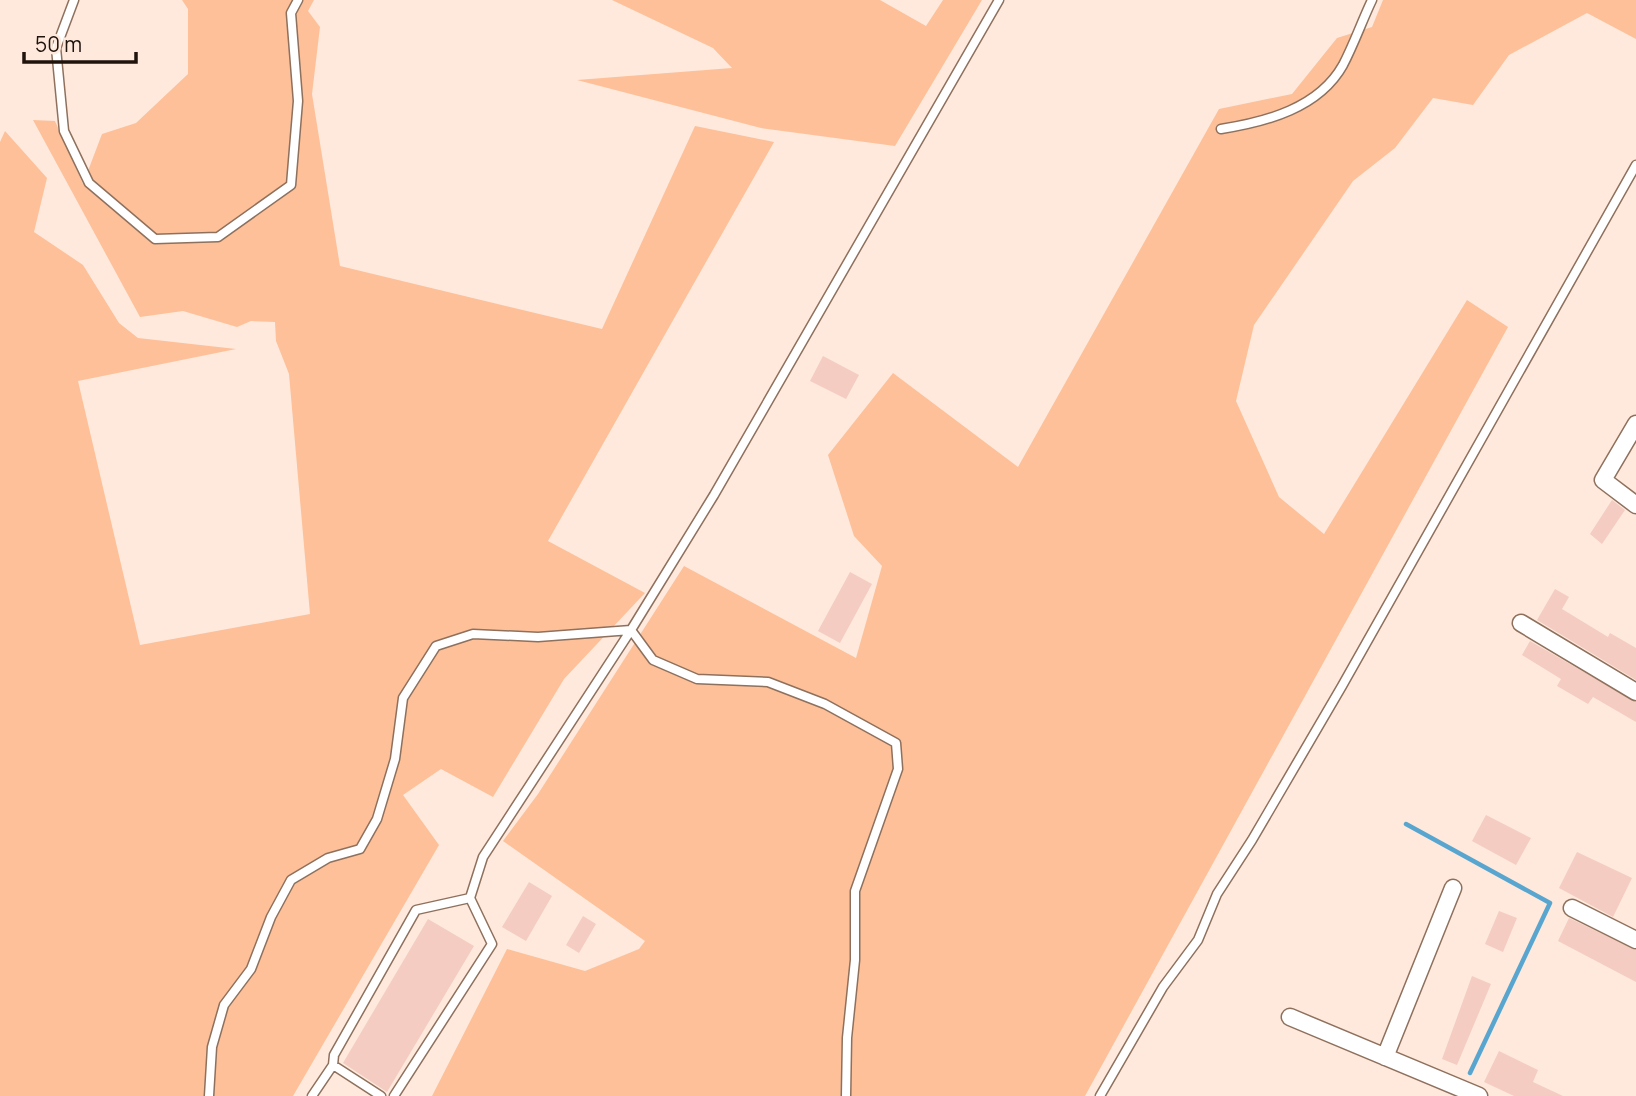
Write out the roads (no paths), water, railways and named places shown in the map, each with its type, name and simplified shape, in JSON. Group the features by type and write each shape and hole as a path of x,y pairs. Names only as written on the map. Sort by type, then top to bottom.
{"street":[{"path":"1636,424 1603,480 1636,505"},
{"path":"1521,623 1636,692"},
{"path":"1385,1057 1453,888"},
{"path":"1572,908 1636,940"},
{"path":"1290,1017 1479,1096"}],"lane":[{"path":"74,0 56,48 64,131 89,183 155,239 218,237 291,185 298,102 291,13 298,0"},
{"path":"394,1096 492,944 470,898 484,857 631,630 714,495 999,0"},
{"path":"1221,129 1253,124 1304,106 1341,68 1372,0"},
{"path":"1100,1096 1163,988 1198,940 1217,894 1342,687 1636,165"},
{"path":"209,1096 212,1047 224,1005 251,969 271,917 291,880 328,858 360,849 377,819 395,759 403,698 436,646 473,635 538,637 631,630"},
{"path":"631,630 653,660 697,679 768,682 825,704 896,743 898,769 855,891 855,960 847,1038 846,1096"},
{"path":"312,1096 333,1065 334,1055 416,910 470,898"},
{"path":"333,1065 381,1096"}],"waterway":[{"path":"1406,824 1550,903 1470,1073"}]}
